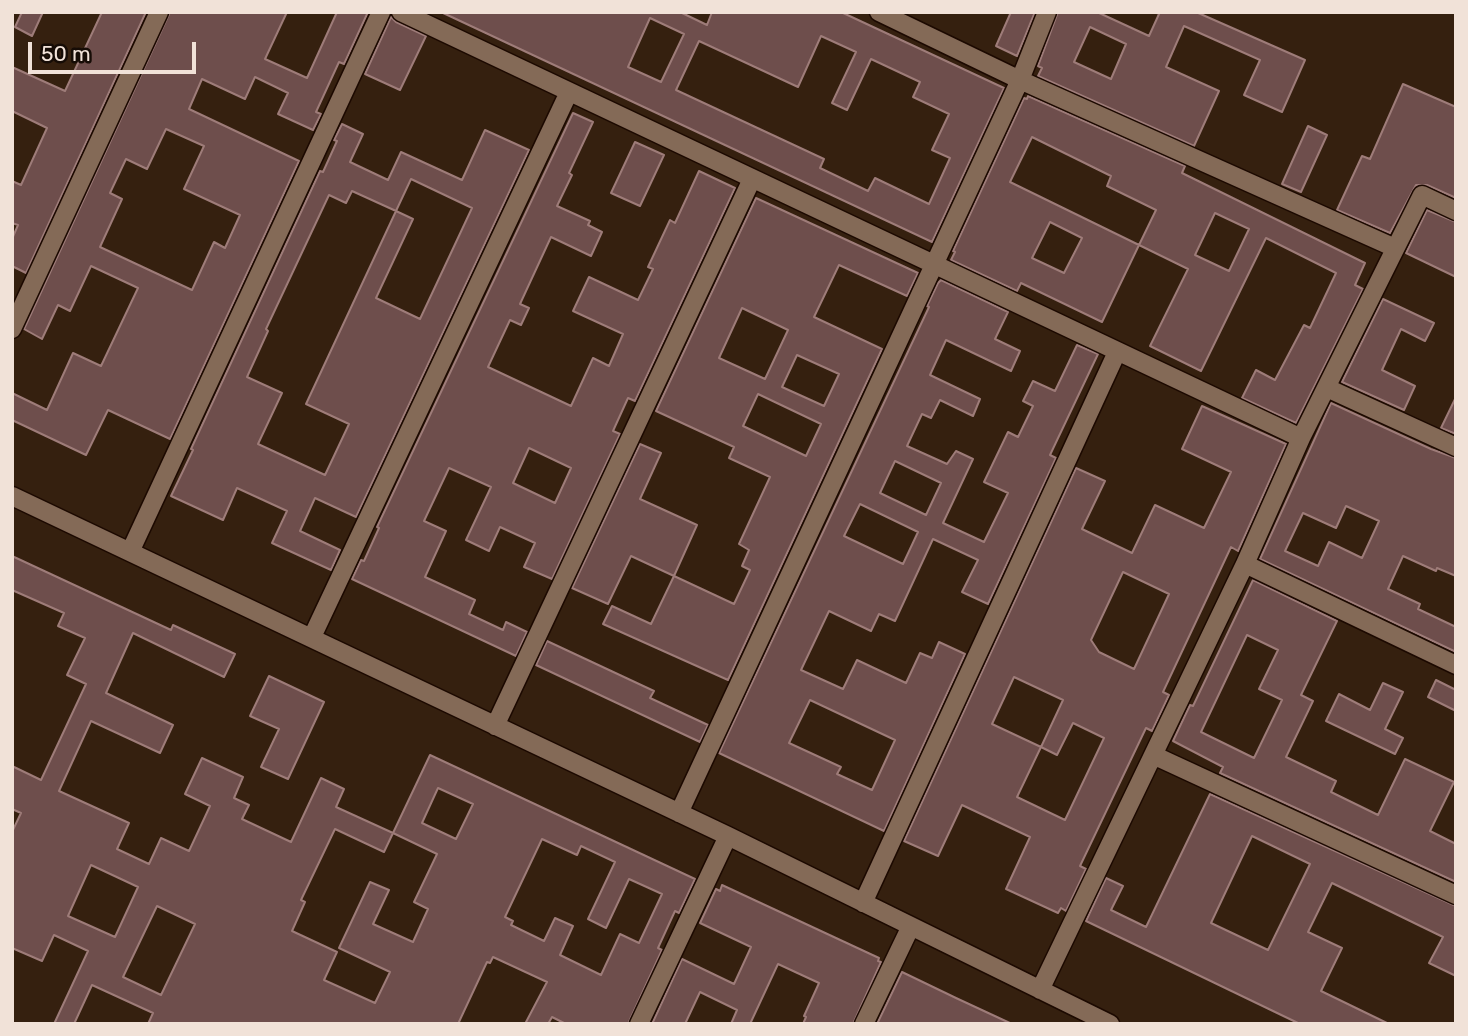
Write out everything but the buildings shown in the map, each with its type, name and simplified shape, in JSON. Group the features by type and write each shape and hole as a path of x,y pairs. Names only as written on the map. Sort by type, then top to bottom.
{"street":[{"path":"12,329 159,12"},
{"path":"130,552 381,12"},
{"path":"401,12 1301,438"},
{"path":"879,12 1020,80 1395,248"},
{"path":"679,813 1020,80 1047,12"},
{"path":"312,637 569,92"},
{"path":"495,726 752,179"},
{"path":"1040,989 1245,564 1301,438 1422,195 1456,211"},
{"path":"863,903 1117,352"},
{"path":"1327,388 1456,447"},
{"path":"12,496 728,836 1040,989 1099,1021"},
{"path":"1245,564 1456,665"},
{"path":"1153,755 1456,895"},
{"path":"639,1024 728,836"},
{"path":"864,1024 911,926"}]}
